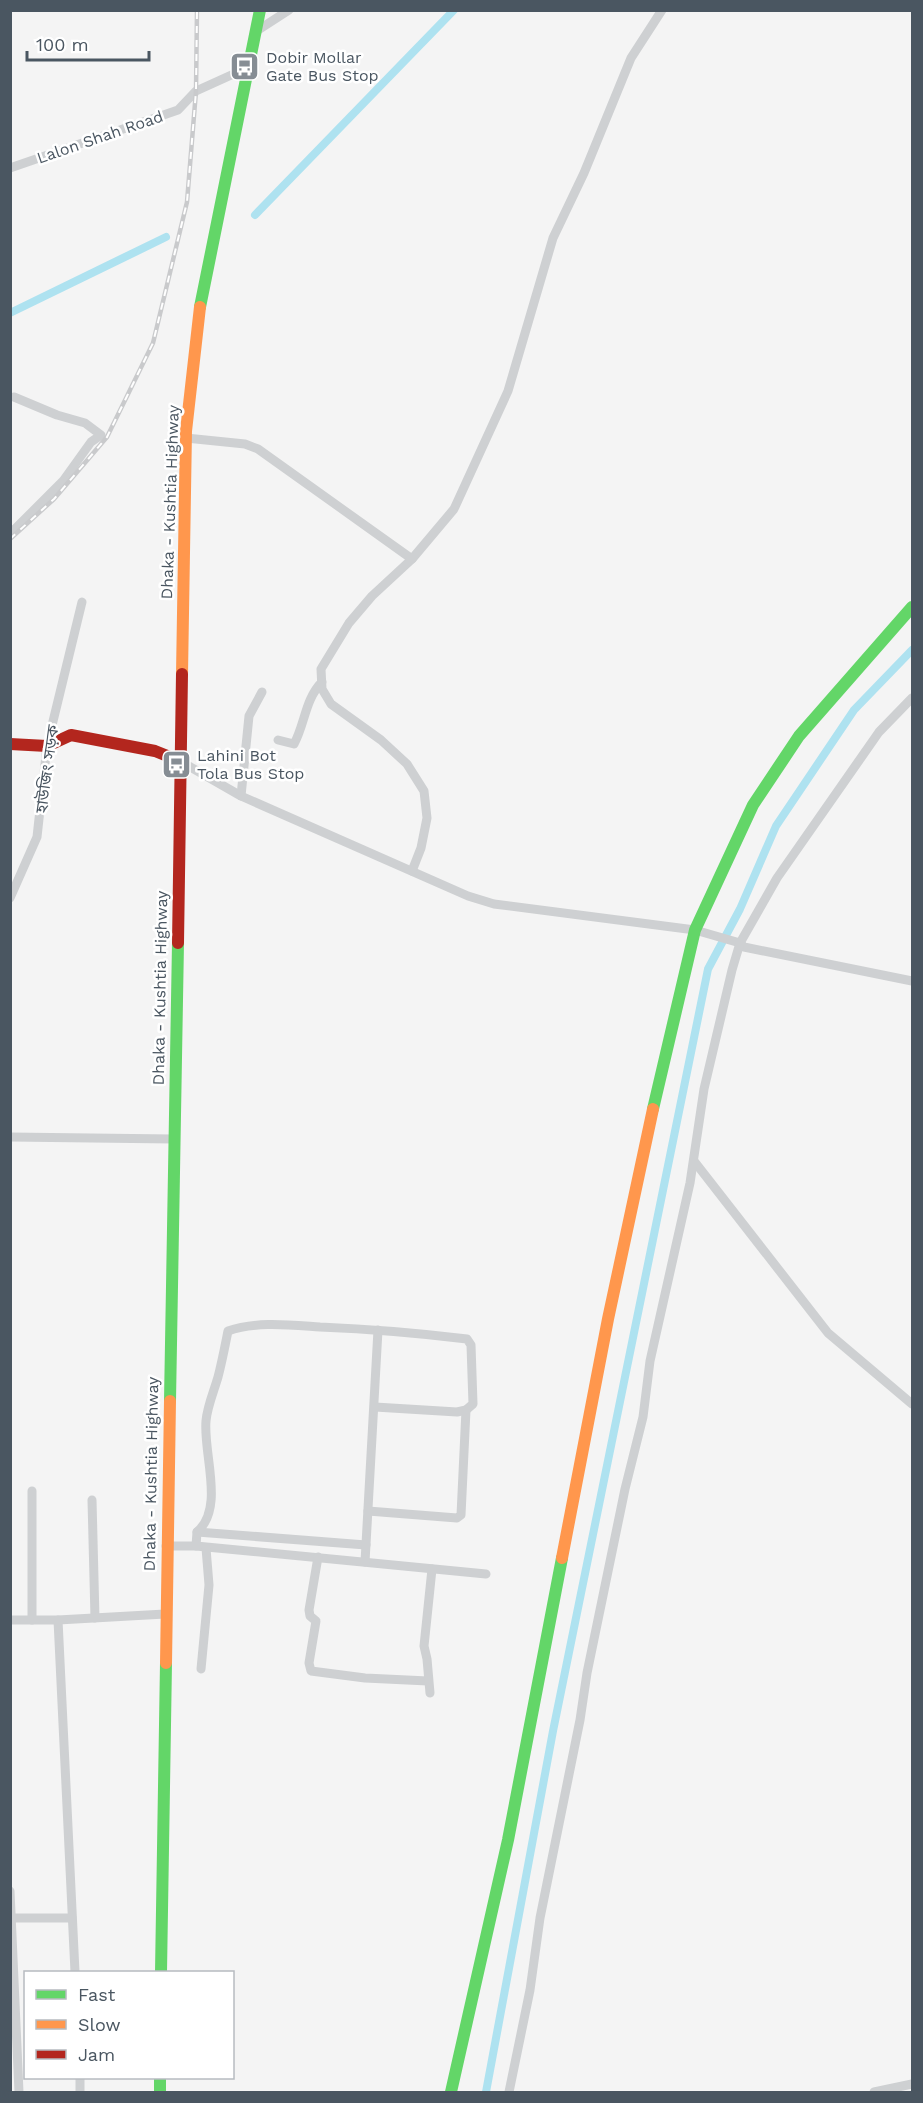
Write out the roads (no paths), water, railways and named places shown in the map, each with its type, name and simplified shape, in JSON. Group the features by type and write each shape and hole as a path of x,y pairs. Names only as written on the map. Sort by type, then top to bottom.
{"main road":[{"name":"Dhaka - Kushtia Highway","path":"161,1971 166,1546 186,438 200,308 260,10"},
{"path":"452,2092 508,1840 608,1319 663,1062 695,930 753,805 799,736 912,607"},
{"path":"10,744 47,746 71,735 155,751 180,761"}],"street":[{"path":"255,32 289,10"},
{"path":"412,871 421,848 427,818 424,791 407,764 381,740 331,705 322,689 321,669 349,623 372,596 412,559 454,509 508,391 553,238 584,173 631,58 662,10"},
{"name":"Lalon Shah Road","path":"10,168 178,110 196,91 249,67"},
{"path":"10,534 41,505 76,464 84,451 101,435 85,423 14,398"},
{"path":"186,438 244,444 258,449 412,559"},
{"name":"হাউজিং সড়ক","path":"10,898 37,837 47,746 82,602"},
{"path":"278,740 294,744 300,734 305,711 322,682"},
{"path":"241,796 249,716 262,692"},
{"path":"509,2092 530,1990 540,1918 580,1720 586,1673 625,1489 643,1417 650,1361 694,1161 714,1042 740,943 777,878 807,834 879,732 912,698"},
{"path":"180,761 241,796 412,871 494,904 695,930 740,943 744,947 912,981"},
{"path":"10,1137 174,1138"},
{"path":"694,1161 828,1334 912,1404"},
{"path":"196,1546 197,1532 206,1524 210,1514 210,1456 205,1442 206,1418 228,1331 241,1327 293,1325 378,1330 467,1339 471,1345 473,1404 466,1410 457,1412 375,1407"},
{"path":"365,1562 378,1330"},
{"path":"368,1511 457,1518 461,1515 466,1410"},
{"path":"32,1620 33,1491"},
{"path":"92,1500 95,1618"},
{"path":"197,1532 366,1545"},
{"path":"166,1546 196,1546 486,1574"},
{"path":"201,1669 209,1586 206,1548"},
{"path":"318,1557 309,1610 310,1616 316,1621 309,1663 311,1671 365,1678 428,1681"},
{"path":"430,1693 428,1659 424,1646 432,1569"},
{"path":"10,1620 58,1620 165,1614"},
{"path":"58,1620 75,1971"},
{"path":"10,1891 19,2092"},
{"path":"11,1918 72,1918"},
{"path":"874,2092 912,2084"}],"waterway":[{"path":"255,215 454,10"},
{"path":"10,313 166,237"},
{"path":"486,2092 553,1731 708,969 740,909 776,826 854,710 912,650"}],"railway":[{"path":"10,539 54,499 107,437 153,343 187,202 196,91 197,10"}],"place":[{"name":"Dobir Mollar Gate Bus Stop","path":"245,66"},
{"name":"Lahini Bot Tola Bus Stop","path":"176,764"}]}
